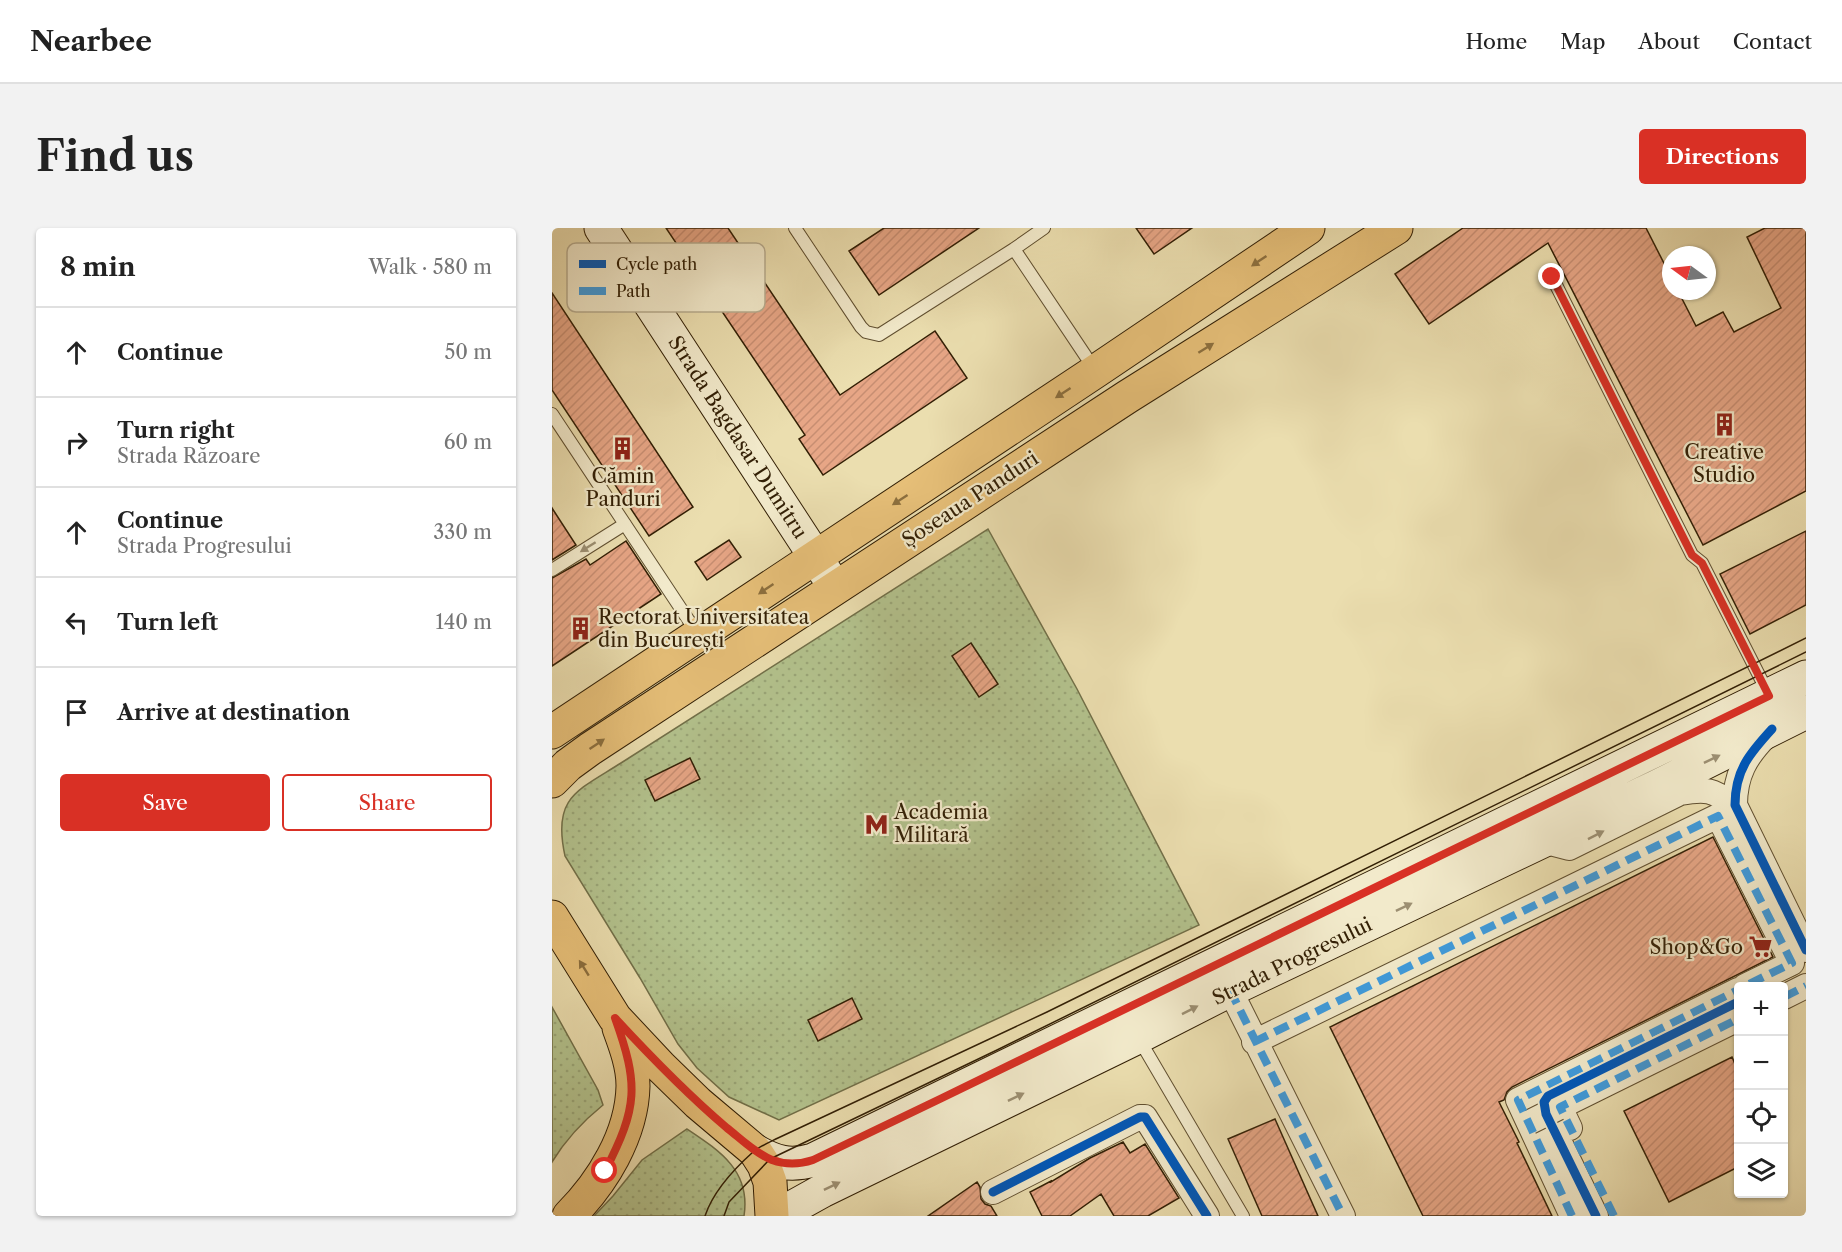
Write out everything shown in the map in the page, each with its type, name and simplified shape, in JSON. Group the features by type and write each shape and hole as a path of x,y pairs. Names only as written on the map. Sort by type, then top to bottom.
{"main road":[{"name":"Strada Bagdasar Dumitru","path":"601,228 611,243"},
{"name":"Șoseaua Panduri","path":"552,732 1308,228"},
{"name":"Șoseaua Panduri","path":"552,781 568,765 590,749 835,587 1127,397 1396,228"},
{"name":"Strada Bagdasar Dumitru","path":"656,312 835,587"},
{"name":"Strada Progresului","path":"754,1150 770,1159 784,1163 798,1165 813,1160 1806,678"},
{"name":"Strada Progresului","path":"782,1216 822,1191 1138,1038 1230,990 1806,712"},
{"path":"552,917 615,1018 698,1103 754,1150 764,1165 770,1182 772,1216"},
{"path":"569,1216 605,1171 631,1107 633,1085 631,1066 615,1018"}],"street":[{"path":"1772,729 1750,752 1743,766 1735,792 1735,805 1806,950"},
{"path":"1542,841 1569,848 1680,793 1699,789 1715,792 1735,805"},
{"path":"1254,1042 1718,816 1792,963 1759,982"},
{"path":"1779,982 1797,973 1806,964"},
{"path":"1788,995 1806,986"},
{"path":"1230,990 1343,1216"},
{"path":"1572,1216 1518,1100 1734,996"},
{"path":"1596,1216 1546,1114 1544,1102 1548,1096 1734,996"},
{"path":"1529,1122 1734,1021"},
{"path":"1559,1107 1614,1216"},
{"path":"993,1192 1140,1117 1145,1117 1207,1216"}],"lane":[{"path":"795,228 861,327 866,332 879,335 1044,228"},
{"path":"1014,249 1096,371"},
{"path":"1552,277 1692,555 1702,563 1769,696"},
{"path":"552,414 698,634"},
{"path":"552,570 625,524"},
{"path":"1138,1038 1243,1216"}],"green space":[{"path":"988,529 1077,689 1199,925 779,1120 729,1097 697,1068 678,1044 565,856 562,821 565,808 581,789 592,781"},
{"path":"552,1007 598,1090 603,1105 575,1131 552,1162"},
{"path":"687,1129 721,1154 738,1174 745,1200 744,1216 594,1216 642,1160"}],"building":[{"path":"666,228 728,228 738,243 676,243"},
{"path":"884,228 979,228 879,295 849,251"},
{"path":"1136,228 1192,228 1154,254"},
{"name":"Creative Studio","path":"1463,228 1646,228 1662,259 1662,300 1683,300 1696,326 1723,312 1734,332 1781,308 1747,237 1765,228 1806,228 1806,491 1703,545 1548,243 1429,324 1395,274"},
{"path":"765,283 840,395 935,331 967,378 823,475 799,439 805,435 722,312 765,312"},
{"name":"Cămin Panduri","path":"552,293 693,507 649,536 552,390"},
{"path":"552,508 576,545 552,560"},
{"path":"1806,531 1806,605 1750,634 1720,574"},
{"path":"729,540 741,557 707,580 695,562"},
{"name":"Rectorat Universitatea din București","path":"626,541 661,594 552,666 552,578 586,559 590,565"},
{"path":"971,643 998,684 979,697 952,656"},
{"path":"690,758 700,779 655,801 645,780"},
{"path":"1713,837 1773,957 1512,1087 1507,1092 1504,1100 1499,1102 1552,1216 1423,1216 1330,1027"},
{"path":"852,998 862,1019 818,1041 808,1020"},
{"path":"1732,1057 1734,1062 1734,1169 1669,1202 1624,1111"},
{"path":"1275,1119 1318,1216 1262,1216 1228,1139"},
{"path":"1123,1142 1130,1153 1145,1144 1179,1198 1148,1216 1114,1216 1101,1194 1070,1216 1042,1216 1030,1192"},
{"path":"977,1182 981,1199 985,1204 991,1206 997,1216 928,1216"}],"tram line":[{"path":"705,1216 713,1198 725,1181 753,1152 765,1144 1047,1012 1806,638"},
{"path":"724,1216 729,1202 770,1159 997,1050 1806,652"}],"marked path":[{"path":"1254,1042 1718,816 1792,963 1753,982"},
{"path":"1788,995 1806,986"},
{"path":"1230,990 1343,1216"},
{"path":"1572,1216 1518,1100 1734,992"},
{"path":"1614,1216 1560,1107 1734,1021"}],"cycle path":[{"path":"1772,729 1745,763 1738,782 1735,805 1806,950"},
{"path":"1596,1216 1546,1114 1544,1102 1548,1096 1734,1004"},
{"path":"993,1192 1140,1117 1145,1117 1207,1216"}],"place":[{"name":"Creative Studio","path":"1724,424"},
{"name":"Cămin Panduri","path":"623,448"},
{"name":"Rectorat Universitatea din București","path":"580,629"},
{"name":"Academia Militară","path":"876,824"},
{"name":"Shop&Go","path":"1761,947"}],"route":[{"path":"605,1171 623,1133 631,1107 633,1085 631,1066 615,1018 698,1103 754,1150 770,1159 798,1165 942,1098 1769,696 1702,563 1692,555 1552,277"}]}
